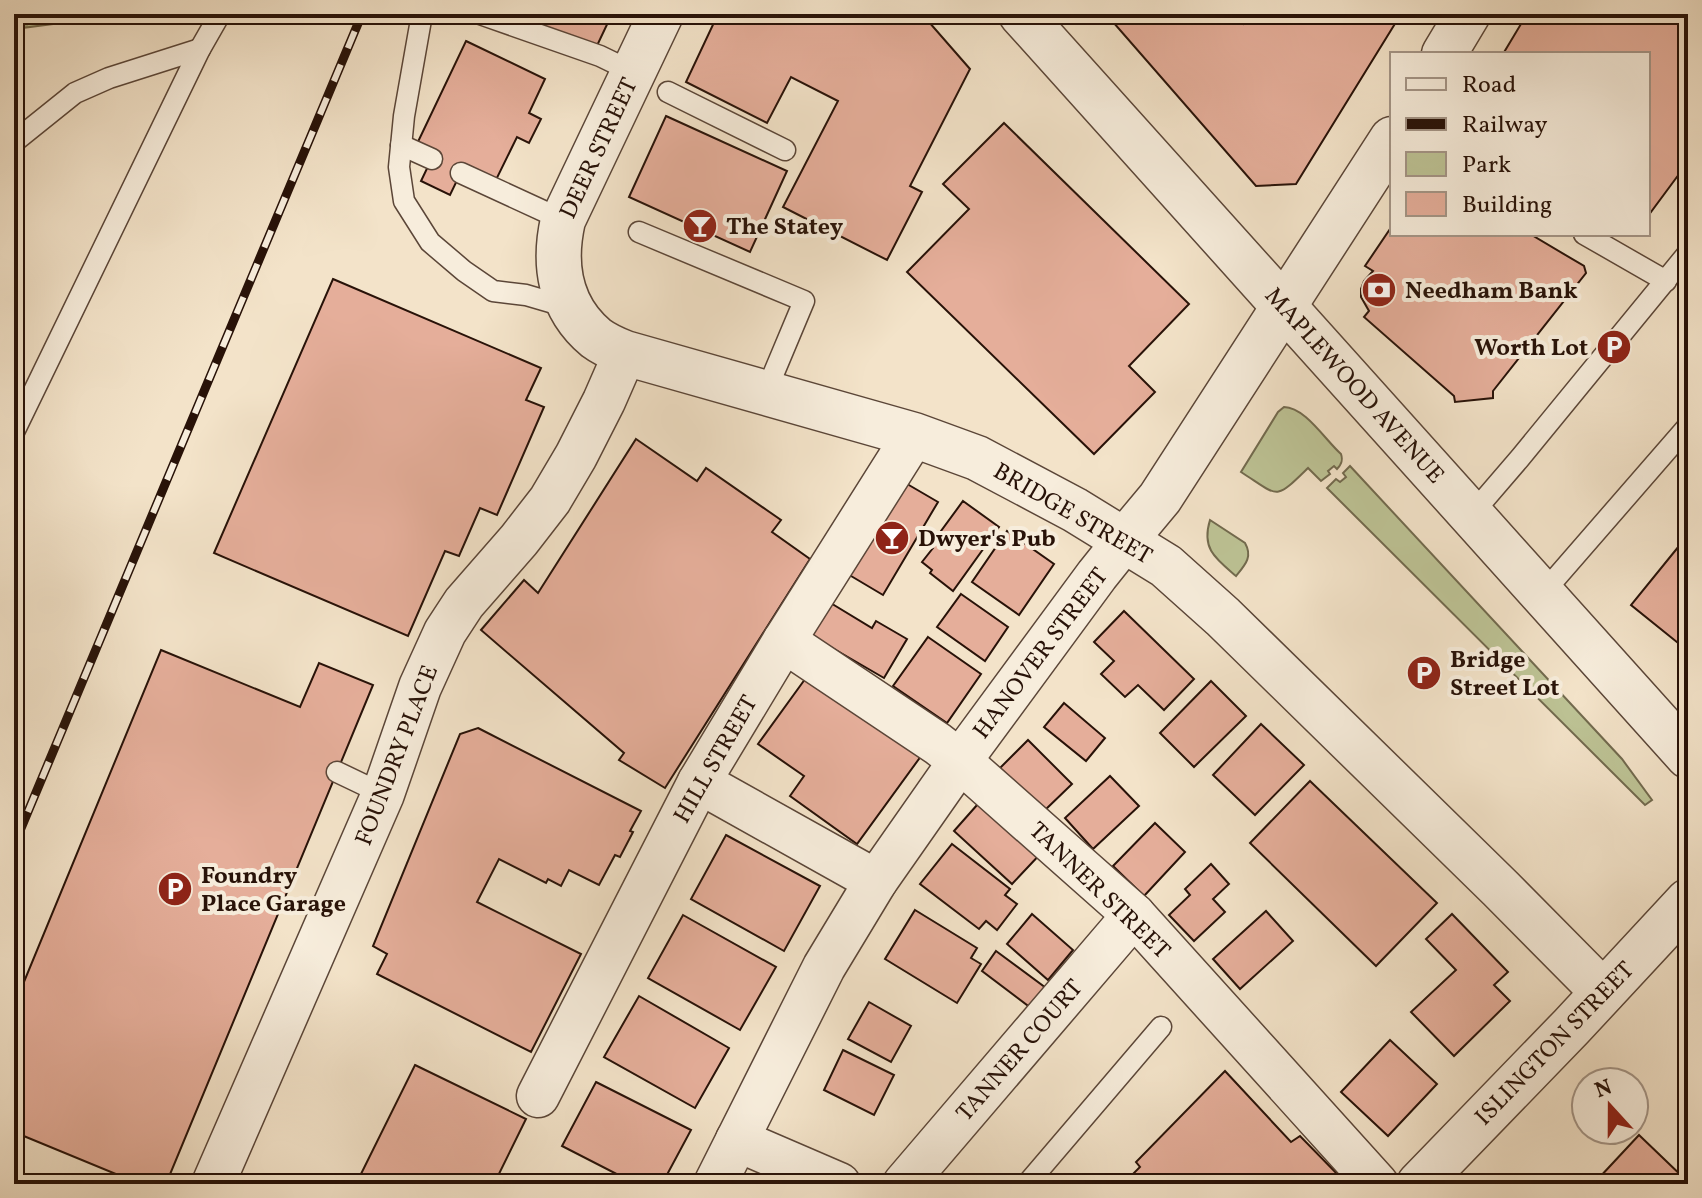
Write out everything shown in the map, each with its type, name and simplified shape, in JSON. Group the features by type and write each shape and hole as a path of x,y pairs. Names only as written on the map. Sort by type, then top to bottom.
{"street":[{"name":"DEER STREET","path":"567,297 558,265 558,242 563,220 650,82 661,14"},
{"name":"MAPLEWOOD AVENUE","path":"1021,14 1688,756"},
{"path":"1445,52 1468,14"},
{"name":"HANOVER STREET","path":"715,1184 824,967 876,881 1097,575 1160,498 1390,142"},
{"name":"BRIDGE STREET","path":"567,297 583,325 598,340 625,353 914,435 977,458 1075,510 1166,566 1223,617 1603,992"},
{"name":"FOUNDRY PLACE","path":"213,1184 383,794 420,687 445,632 464,603 550,500 590,429 625,353"},
{"name":"HILL STREET","path":"538,1096 699,782 914,435"},
{"name":"TANNER STREET","path":"784,641 960,761 1134,915 1377,1184"},
{"path":"699,782 876,881"},
{"name":"ISLINGTON STREET","path":"1419,1184 1688,901"},
{"name":"TANNER COURT","path":"904,1184 1134,915"},
{"path":"737,1140 839,1184"}],"lane":[{"path":"14,432 200,49 220,14"},
{"path":"422,14 401,145 399,167 404,201 430,242 493,291 567,297"},
{"path":"480,14 600,56 785,150"},
{"path":"14,142 75,93 109,78 200,49"},
{"path":"401,145 432,159"},
{"path":"461,173 563,220"},
{"path":"639,232 804,301 765,394"},
{"path":"1587,236 1666,281"},
{"path":"1471,515 1688,253"},
{"path":"1542,594 1688,426"},
{"path":"337,772 383,794"},
{"path":"1027,1184 1161,1027"}],"green space":[{"path":"14,14 130,14 14,29"},
{"path":"1284,407 1292,408 1307,418 1341,454 1342,460 1337,469 1334,466 1321,481 1308,468 1289,486 1276,492 1241,472"},
{"path":"1350,466 1622,759 1652,800 1645,805 1327,488 1336,479 1340,482 1346,477 1343,473"},
{"path":"1210,520 1245,543 1248,557 1236,576 1209,546"}],"building":[{"path":"500,14 612,14 594,52"},
{"path":"718,14 922,14 970,69 910,186 922,192 887,260 783,207 838,101 791,77 767,123 686,82"},
{"path":"1106,14 1235,14 1244,24 1271,14 1401,14 1296,184 1256,186"},
{"path":"1527,14 1688,14 1688,162 1650,213 1650,52 1504,52"},
{"path":"466,41 545,79 529,113 541,119 529,143 517,137 493,186 462,170 450,195 421,181 433,156 415,148"},
{"path":"666,116 787,171 750,252 629,197"},
{"path":"1004,123 1189,304 1129,366 1155,392 1094,454 907,272 969,209 943,184"},
{"path":"1390,229 1390,236 1533,236 1584,266 1586,273 1493,391 1493,398 1455,402 1454,396 1364,317 1369,311 1361,297 1361,289 1373,271 1365,266"},
{"path":"333,279 541,368 526,400 544,407 497,515 480,508 459,556 445,551 408,636 214,553"},
{"path":"636,439 697,481 706,468 781,520 772,532 810,559 665,788 619,760 624,753 481,630 524,580 538,593"},
{"name":"Dwyer's Pub","path":"902,481 938,502 883,595 846,573"},
{"path":"963,501 999,527 953,591 930,573 932,570 922,562"},
{"path":"1007,531 1054,564 1019,615 972,582"},
{"path":"1679,546 1688,553 1688,651 1631,605"},
{"path":"961,594 1008,627 985,661 937,627"},
{"path":"829,602 872,628 876,621 907,639 884,678 810,635"},
{"path":"1124,611 1194,679 1164,710 1138,685 1125,697 1101,674 1114,661 1094,642"},
{"path":"928,637 981,674 947,723 893,686"},
{"name":"Foundry Place Garage","path":"161,650 300,707 319,663 373,685 166,1184 140,1184 14,1132 14,1006"},
{"path":"808,675 924,752 857,844 790,796 804,776 758,744"},
{"path":"1211,681 1246,716 1194,767 1160,733"},
{"path":"1064,703 1105,738 1086,761 1044,727"},
{"path":"1261,724 1304,765 1255,815 1213,775"},
{"path":"478,728 641,811 620,857 615,855 599,885 569,870 561,886 548,879 546,883 499,859 477,902 581,954 531,1052 377,974 387,954 373,946 460,734"},
{"path":"1028,740 1072,784 1043,812 1000,768"},
{"path":"1110,776 1139,806 1093,849 1065,818"},
{"path":"1310,781 1437,903 1376,966 1250,843"},
{"path":"985,796 1044,850 1012,884 954,831"},
{"path":"1155,823 1185,852 1144,896 1113,866"},
{"path":"726,835 820,886 784,951 691,899"},
{"path":"952,844 1010,889 1005,895 1017,904 997,930 986,921 979,929 920,884"},
{"path":"1211,864 1229,884 1213,899 1225,912 1194,941 1169,915 1190,895 1185,889"},
{"path":"915,910 977,948 971,958 981,964 957,1003 885,959"},
{"path":"1266,911 1293,941 1240,989 1213,959"},
{"path":"1032,914 1073,950 1048,980 1007,944"},
{"path":"1452,914 1508,972 1494,985 1510,1001 1454,1056 1411,1012 1456,970 1426,939"},
{"path":"683,915 776,967 740,1030 648,978"},
{"path":"996,951 1046,988 1031,1008 982,971"},
{"path":"639,996 729,1048 695,1108 604,1057"},
{"path":"869,1002 911,1026 891,1062 848,1039"},
{"path":"1390,1040 1437,1084 1388,1136 1341,1092"},
{"path":"843,1050 894,1075 874,1115 824,1090"},
{"path":"415,1065 526,1119 494,1184 356,1184"},
{"path":"1225,1071 1291,1142 1300,1136 1347,1184 1123,1184 1140,1167 1136,1162"},
{"path":"596,1082 691,1130 662,1184 636,1184 562,1146"},
{"path":"1629,1146 1650,1146 1688,1184 1604,1184 1598,1179"}],"railway":[{"path":"14,845 362,14"}],"place":[{"name":"The Statey","path":"700,226"},
{"name":"Needham Bank","path":"1379,290"},
{"name":"Worth Lot","path":"1614,347"},
{"name":"Dwyer's Pub","path":"892,538"},
{"name":"Bridge Street Lot","path":"1424,673"},
{"name":"Foundry Place Garage","path":"175,889"}]}
